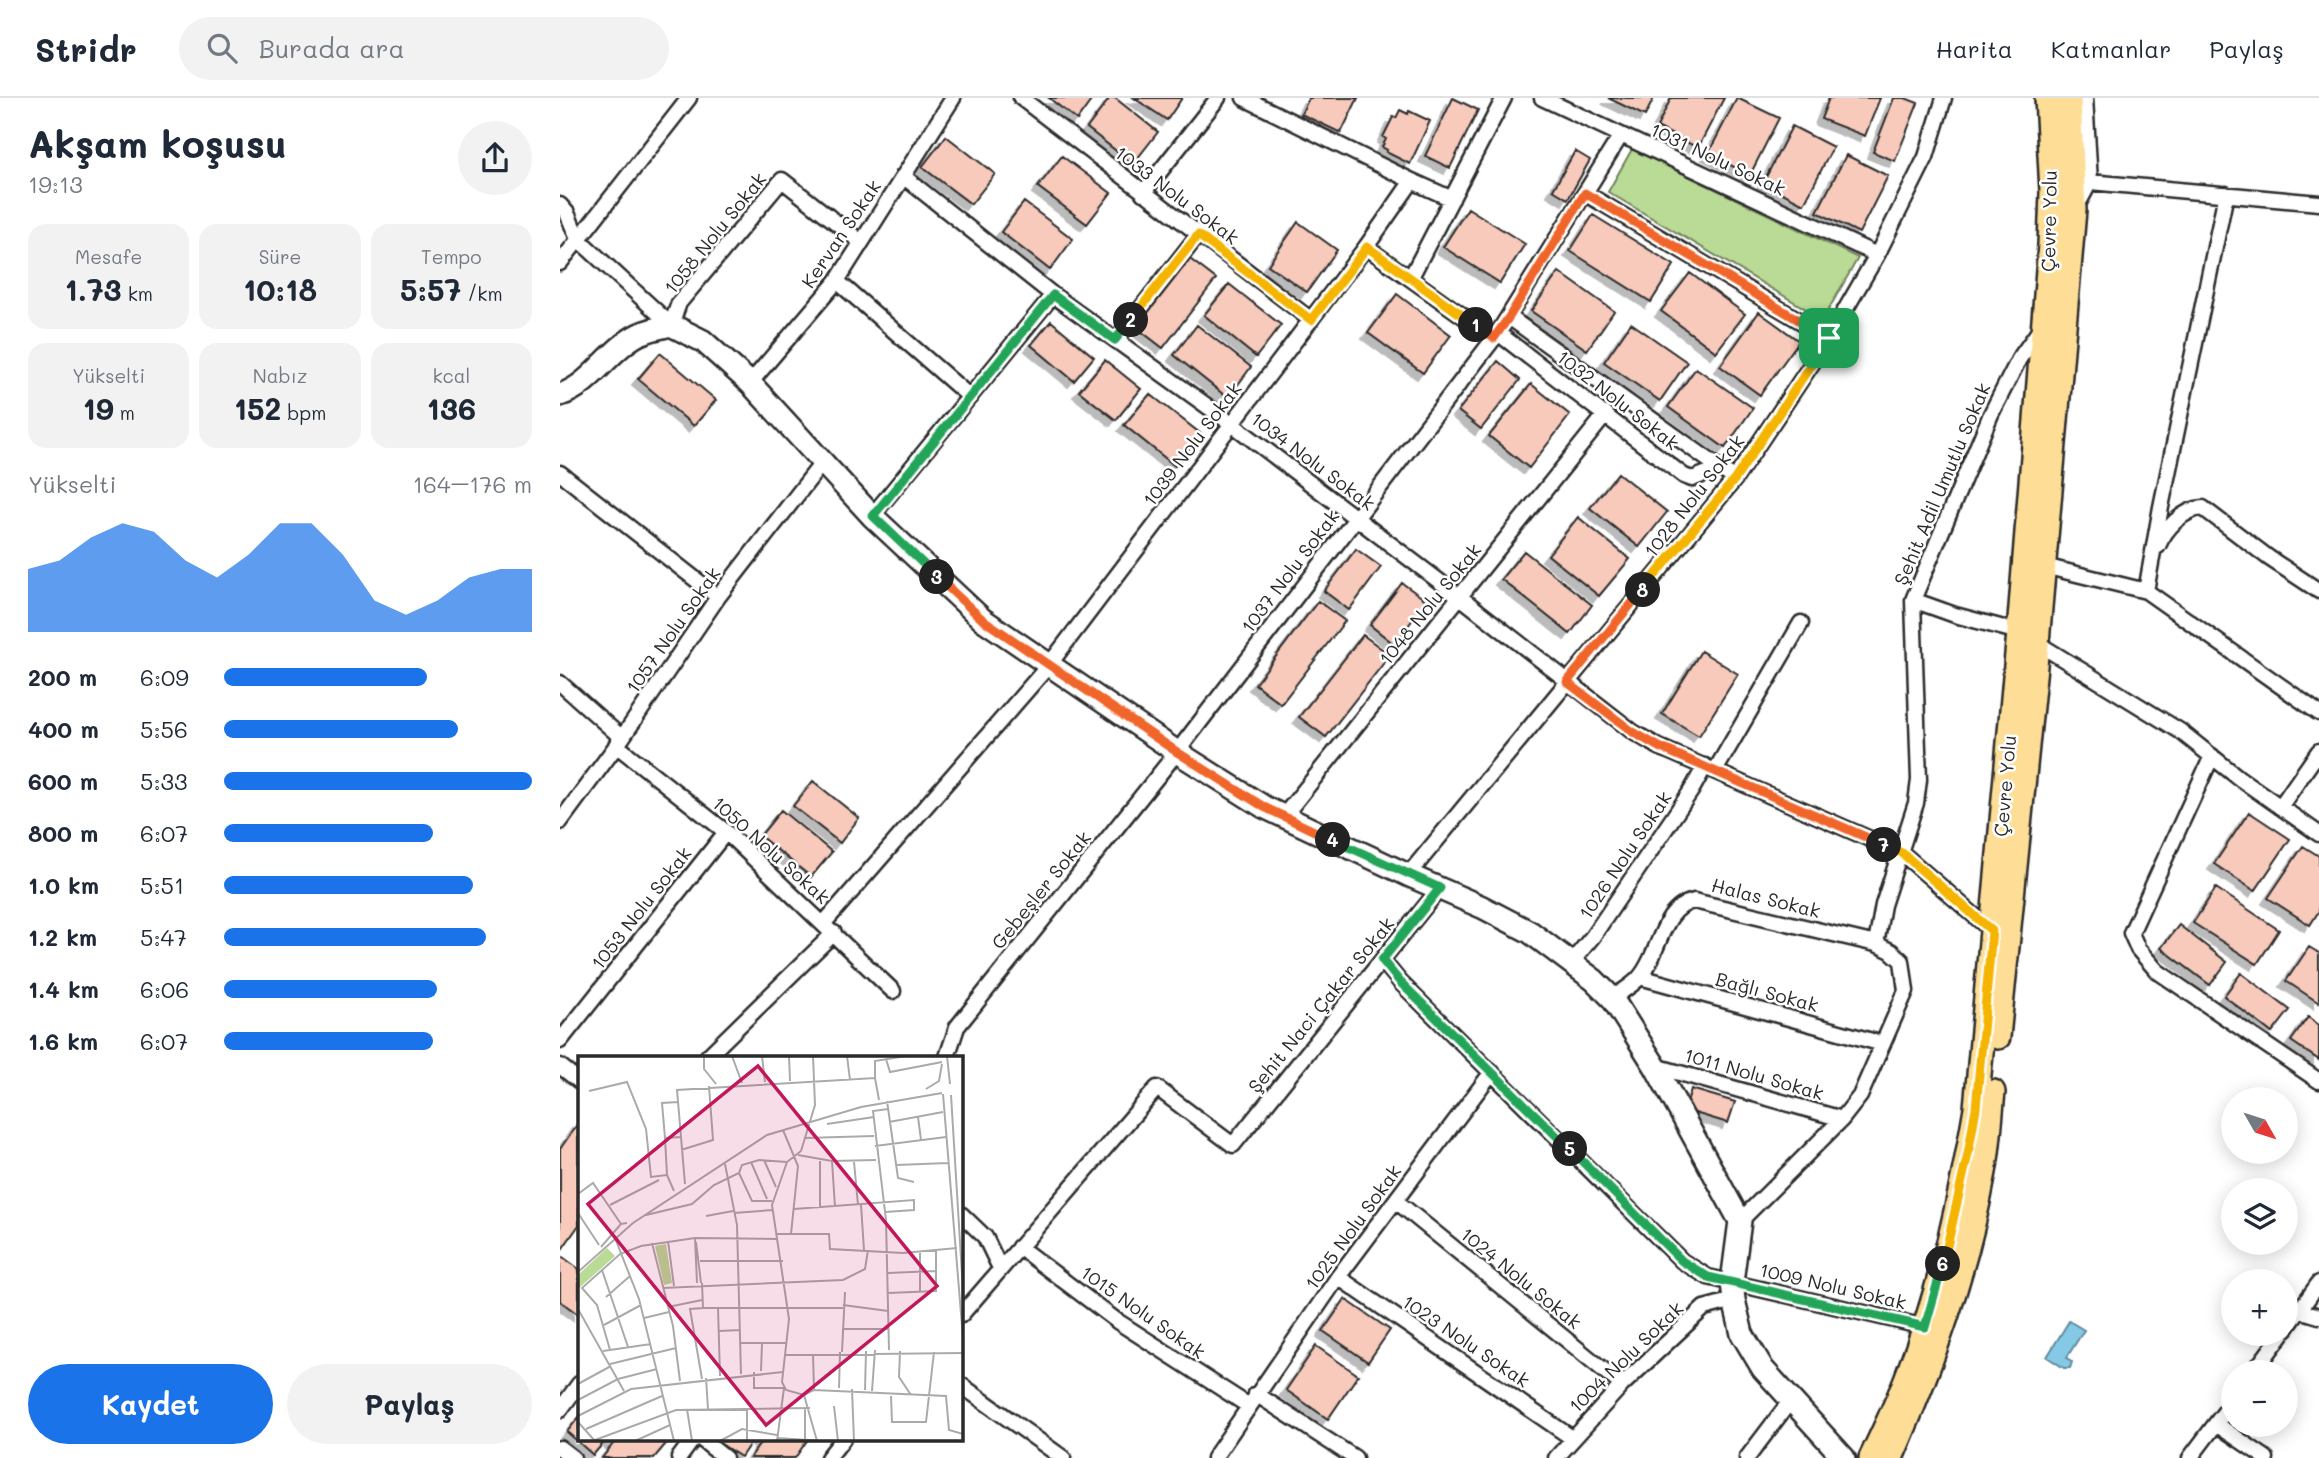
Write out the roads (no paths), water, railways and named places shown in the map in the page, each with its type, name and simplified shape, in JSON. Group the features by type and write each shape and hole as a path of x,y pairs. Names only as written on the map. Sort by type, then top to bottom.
{"main road":[{"name":"Çevre Yolu","path":"1891,1458 1925,1379 1944,1325 1958,1281 1984,1171 2028,637 2052,192 2047,98"},
{"name":"Çevre Yolu","path":"1871,1458 1910,1369 1925,1327 1952,1232 1968,1154 2028,637 2044,566 2074,210 2068,98"}],"street":[{"path":"560,263 689,98"},
{"name":"Kervan Sokak","path":"750,383 837,281 953,98"},
{"name":"1033 Nolu Sokak","path":"1021,98 1311,320"},
{"path":"1143,193 1218,98"},
{"path":"1244,98 1452,199"},
{"path":"1411,277 1504,98"},
{"name":"1031 Nolu Sokak","path":"1542,98 1877,255"},
{"name":"1028 Nolu Sokak","path":"1408,875 1735,479 1829,338 1877,255 1926,157 1944,98"},
{"path":"2074,210 2090,181 2085,98"},
{"name":"1037 Nolu Sokak","path":"1177,752 1509,317 1621,135"},
{"name":"1034 Nolu Sokak","path":"903,176 1053,295 1232,424 1633,732 1659,747 1902,853 1992,931"},
{"name":"1058 Nolu Sokak","path":"671,325 679,303 782,180 861,242"},
{"path":"1367,247 1412,181"},
{"path":"2090,181 2319,203"},
{"path":"1585,193 1829,338"},
{"path":"2146,591 2226,194"},
{"path":"560,205 567,213 578,239 671,325 703,341 750,383 873,516 982,619 1177,752 1283,817 1530,932 1612,998 1655,1066 1740,1221 1733,1291 1742,1334 1763,1369 1844,1458"},
{"path":"1115,340 1198,235"},
{"name":"1032 Nolu Sokak","path":"1367,247 1606,414 1684,475 1692,479 1720,468"},
{"name":"1039 Nolu Sokak","path":"708,1056 829,928 1049,665 1367,247"},
{"path":"837,281 970,397"},
{"path":"873,516 1053,295"},
{"path":"1509,317 1735,479"},
{"name":"Şehit Adil Umutlu Sokak","path":"1877,944 1884,905 1916,803 1919,780 1913,600 1992,414 2019,359 2044,324"},
{"path":"560,395 569,392 586,379 634,337 671,325"},
{"name":"1048 Nolu Sokak","path":"1283,817 1606,414"},
{"name":"1057 Nolu Sokak","path":"560,822 619,742 718,597 822,463"},
{"path":"560,474 718,597"},
{"path":"2146,591 2160,542 2169,527 2188,512 2203,508 2269,558 2319,591"},
{"path":"2044,566 2146,591 2319,713"},
{"path":"1913,600 2028,637 2180,731 2319,834"},
{"name":"1026 Nolu Sokak","path":"1571,963 1608,914 1691,791 1710,769 1801,623"},
{"name":"1050 Nolu Sokak","path":"560,683 619,742 726,832 893,991"},
{"path":"2280,807 2319,751"},
{"name":"Gebeşler Sokak","path":"947,1056 957,1027 1177,752"},
{"path":"2212,757 2131,933 2138,949 2157,971 2319,1081"},
{"name":"1053 Nolu Sokak","path":"560,1041 726,832"},
{"name":"Şehit Naci Çakar Sokak","path":"1019,1247 1157,1088 1233,1145 1440,888"},
{"name":"Halas Sokak","path":"1612,998 1640,977 1673,914 1683,903 1694,901 1877,944"},
{"path":"1740,1221 1842,1119 1860,1096 1906,991 1902,961 1877,944"},
{"name":"1009 Nolu Sokak","path":"1382,960 1400,982 1682,1261 1733,1291 1925,1327"},
{"name":"Bağlı Sokak","path":"1640,977 1883,1044"},
{"path":"560,1066 578,1080"},
{"name":"1011 Nolu Sokak","path":"1655,1066 1842,1119"},
{"name":"1025 Nolu Sokak","path":"1214,1458 1338,1277 1492,1072"},
{"name":"1024 Nolu Sokak","path":"1396,1201 1622,1385"},
{"path":"962,1215 985,1237 1000,1268"},
{"path":"962,1314 1019,1247"},
{"name":"1015 Nolu Sokak","path":"1019,1247 1116,1321 1356,1458"},
{"name":"1023 Nolu Sokak","path":"1338,1277 1572,1438"},
{"path":"2298,1313 2319,1283"},
{"name":"1004 Nolu Sokak","path":"1556,1458 1622,1385 1704,1308 1733,1291"},
{"path":"2300,1310 2319,1316"},
{"path":"560,1410 578,1385"},
{"path":"962,1386 1063,1458"},
{"path":"1747,1458 1791,1400"},
{"path":"2190,1458 2221,1417"},
{"path":"2216,1424 2266,1458"},
{"path":"679,1458 693,1440"},
{"path":"702,1440 725,1458"},
{"path":"828,1458 842,1440"},
{"path":"560,1448 573,1458"}],"water":[{"path":"2069,1321 2084,1330 2067,1357 2072,1362 2070,1368 2064,1368 2047,1357"}]}
